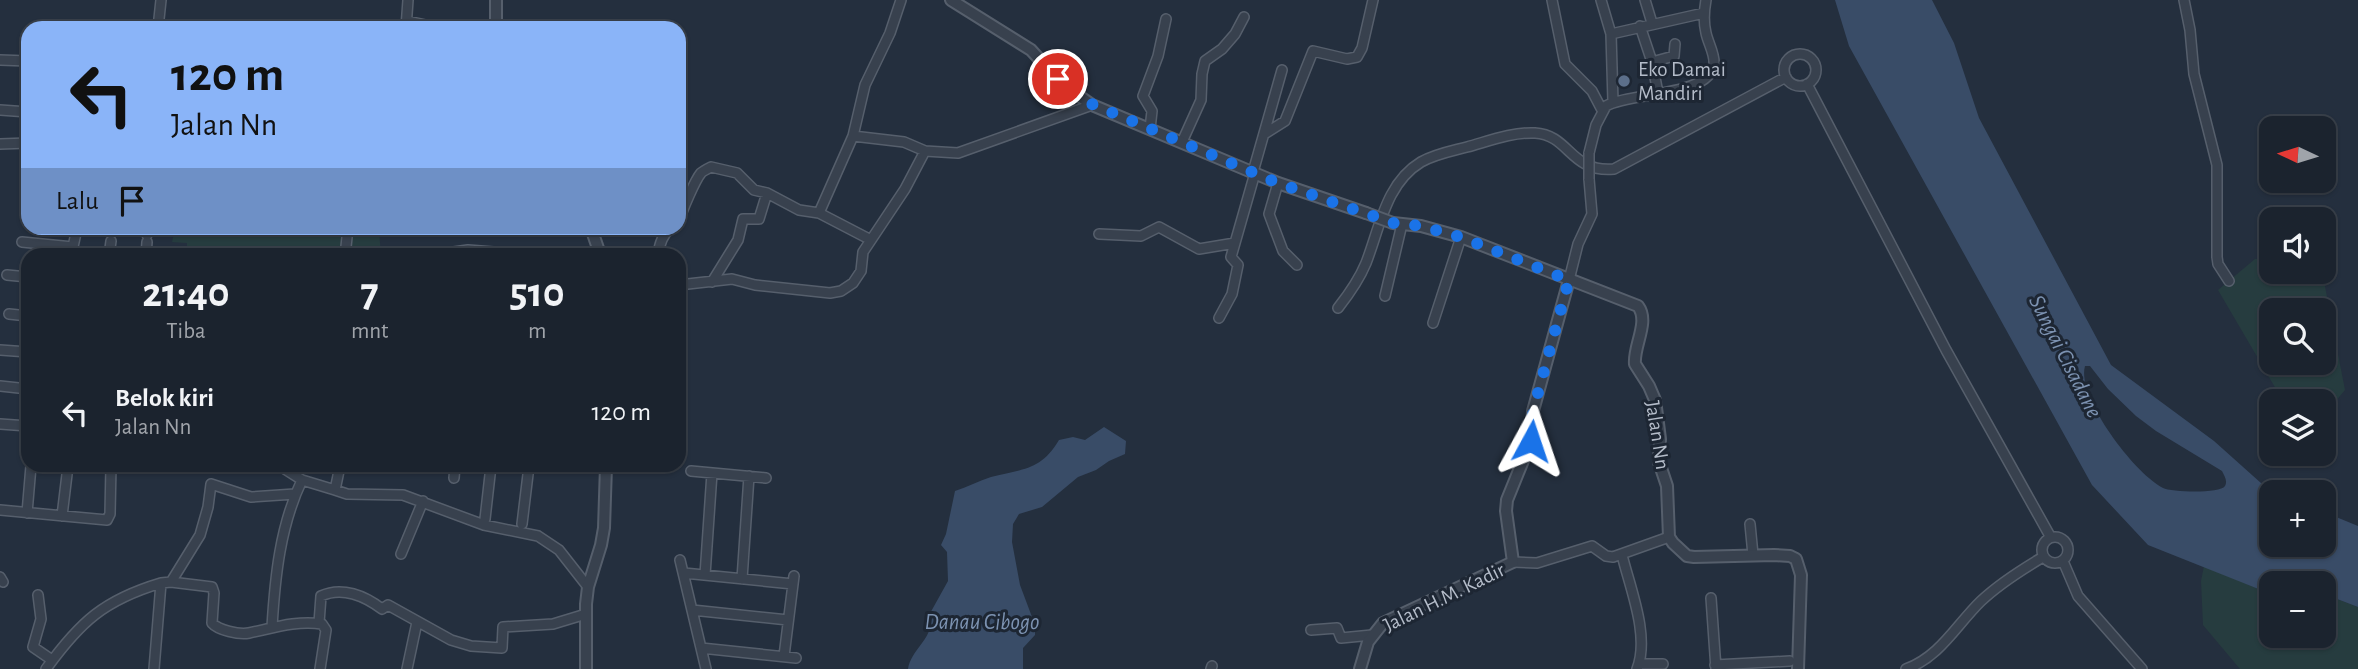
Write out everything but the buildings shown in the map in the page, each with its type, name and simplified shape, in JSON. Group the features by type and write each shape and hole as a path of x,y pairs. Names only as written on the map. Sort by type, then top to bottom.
{"street":[{"path":"159,21 161,0"},
{"path":"407,21 408,0"},
{"path":"496,0 496,21"},
{"path":"819,214 853,136 864,85 890,33 901,0"},
{"name":"Jalan Nn","path":"951,0 1031,50 1062,85 1092,104 1278,183 1366,214 1461,237 1632,303 1642,311 1635,364 1655,400 1660,439 1659,462 1668,491 1669,537"},
{"path":"1265,133 1285,121 1313,51 1347,59 1357,57 1362,48 1373,0"},
{"path":"1552,0 1565,64 1592,92 1602,110"},
{"path":"1601,0 1611,34 1613,102"},
{"path":"1645,0 1652,23"},
{"path":"1569,280 1578,244 1592,214 1589,153 1602,110 1613,102 1691,87 1702,82 1712,72 1713,57 1706,35 1704,13 1706,0"},
{"path":"2184,0 2194,74 2217,165 2218,264 2229,281"},
{"path":"1611,34 1704,13"},
{"path":"1182,142 1201,100 1205,61 1229,41 1244,17"},
{"path":"1150,129 1152,111 1143,96 1158,56 1166,19"},
{"path":"1640,26 1652,62 1658,93"},
{"path":"1652,62 1674,56 1675,44"},
{"path":"1793,55 1809,57 1814,63 1816,71 1807,84 1795,85 1786,77 1784,69 1793,55"},
{"path":"0,60 21,61"},
{"path":"1219,318 1229,302 1238,265 1231,257 1282,70"},
{"path":"1338,308 1358,280 1393,190 1421,162 1520,133 1538,133 1552,137 1580,163 1593,169 1614,169 1786,77"},
{"path":"1807,84 1945,350 2050,536"},
{"path":"853,136 904,142 925,151 958,153 1092,104"},
{"path":"0,110 21,112"},
{"path":"0,144 21,143"},
{"path":"686,284 732,279 755,285 830,293 841,291 853,283 860,271 863,251 905,188 925,151"},
{"path":"686,202 702,172 711,167 737,173 754,190 768,193 799,210 819,214 871,240"},
{"path":"1278,183 1269,214 1283,251 1297,265"},
{"path":"712,282 738,240 743,219 759,219 768,193"},
{"path":"1385,296 1398,223"},
{"path":"1100,234 1141,236 1159,227 1199,249 1235,243"},
{"path":"1433,323 1461,237"},
{"path":"22,242 55,248"},
{"path":"110,248 111,242"},
{"path":"7,275 21,276"},
{"name":"Jalan H.M. Kadir","path":"1360,669 1372,635 1389,619 1513,562 1507,500 1531,441 1533,411 1569,280"},
{"path":"9,314 21,315"},
{"path":"0,350 21,352"},
{"path":"0,386 21,388"},
{"path":"0,424 21,426"},
{"path":"691,471 766,478"},
{"path":"27,513 31,472"},
{"path":"62,516 67,472"},
{"path":"0,510 103,521 110,518 111,472"},
{"path":"289,472 302,480 354,494 404,495 484,526 521,531 547,540 559,550 588,587"},
{"path":"335,490 339,472"},
{"path":"454,472 454,478"},
{"path":"485,519 490,472"},
{"path":"522,524 528,472"},
{"path":"586,669 588,587 604,528 606,472"},
{"path":"705,575 712,473"},
{"path":"742,579 749,476"},
{"path":"272,627 276,572 295,494 302,480"},
{"path":"171,582 200,535 208,508 211,484 251,497 295,494"},
{"path":"401,554 423,502"},
{"path":"1750,524 1753,555"},
{"path":"2050,536 2066,541 2068,548 2063,561 2057,564 2050,563 2043,557 2042,545 2050,536"},
{"path":"1513,562 1537,563 1592,546 1606,556 1622,555 1669,537 1687,556 1790,556 1796,559 1801,575 1794,665 1716,667 1710,598"},
{"path":"1622,555 1641,632 1638,666 1662,664"},
{"path":"1906,669 1928,657 1945,642 1975,607 2006,580 2043,557"},
{"path":"680,560 706,669"},
{"path":"2063,561 2078,596 2142,669"},
{"path":"684,573 742,579 793,580 784,656"},
{"path":"46,669 69,638 97,612 137,590 171,582 212,587 212,623 217,628 246,634 298,623 319,623 326,630 320,669"},
{"path":"154,669 161,583"},
{"path":"319,623 321,596 331,591 366,596 382,609 388,605 451,640 471,646 502,648 503,627 553,624 586,614"},
{"path":"38,595 41,619 33,648 52,660"},
{"path":"692,610 788,620"},
{"path":"407,669 417,622"},
{"path":"1311,630 1337,628 1341,638 1372,635"},
{"path":"701,648 796,657"}],"green space":[{"path":"174,235 379,235 380,248 187,248 187,243 172,242"},
{"path":"2255,259 2259,259 2259,284 2325,284 2327,298 2259,298 2259,360 2218,290"},
{"path":"2336,343 2345,390 2336,401 2336,389 2276,389 2268,375 2336,375"},
{"path":"2204,566 2259,589 2259,648 2336,648 2336,599 2358,607 2358,669 2240,669 2203,625 2201,581"}],"water":[{"name":"Sungai Cisadane","path":"1835,0 1932,0 1954,43 1979,118 2111,365 2214,441 2259,481 2259,557 2336,557 2336,517 2358,526 2358,607 2336,599 2336,571 2259,571 2259,589 2148,545 2092,485 1849,46","holes":["2085,366 2090,366 2108,389 2156,431 2222,471 2226,480 2225,486 2221,489 2195,492 2163,488 2151,480 2124,451 2098,415 2089,396"]},
{"name":"Danau Cibogo","path":"1104,427 1126,441 1125,454 1078,477 1042,507 1019,514 1013,524 1012,542 1020,585 1035,625 1035,635 1023,648 1023,669 908,669 928,633 931,620 928,617 948,581 947,552 941,545 955,491 991,477 1030,467 1045,458 1059,440 1073,437 1085,440"}],"place":[{"name":"Eko Damai Mandiri","path":"1624,81"}],"route":[{"path":"1058,79 1062,85 1092,104 1278,183 1393,223 1421,226 1461,237 1569,280 1533,411 1531,441"}]}
